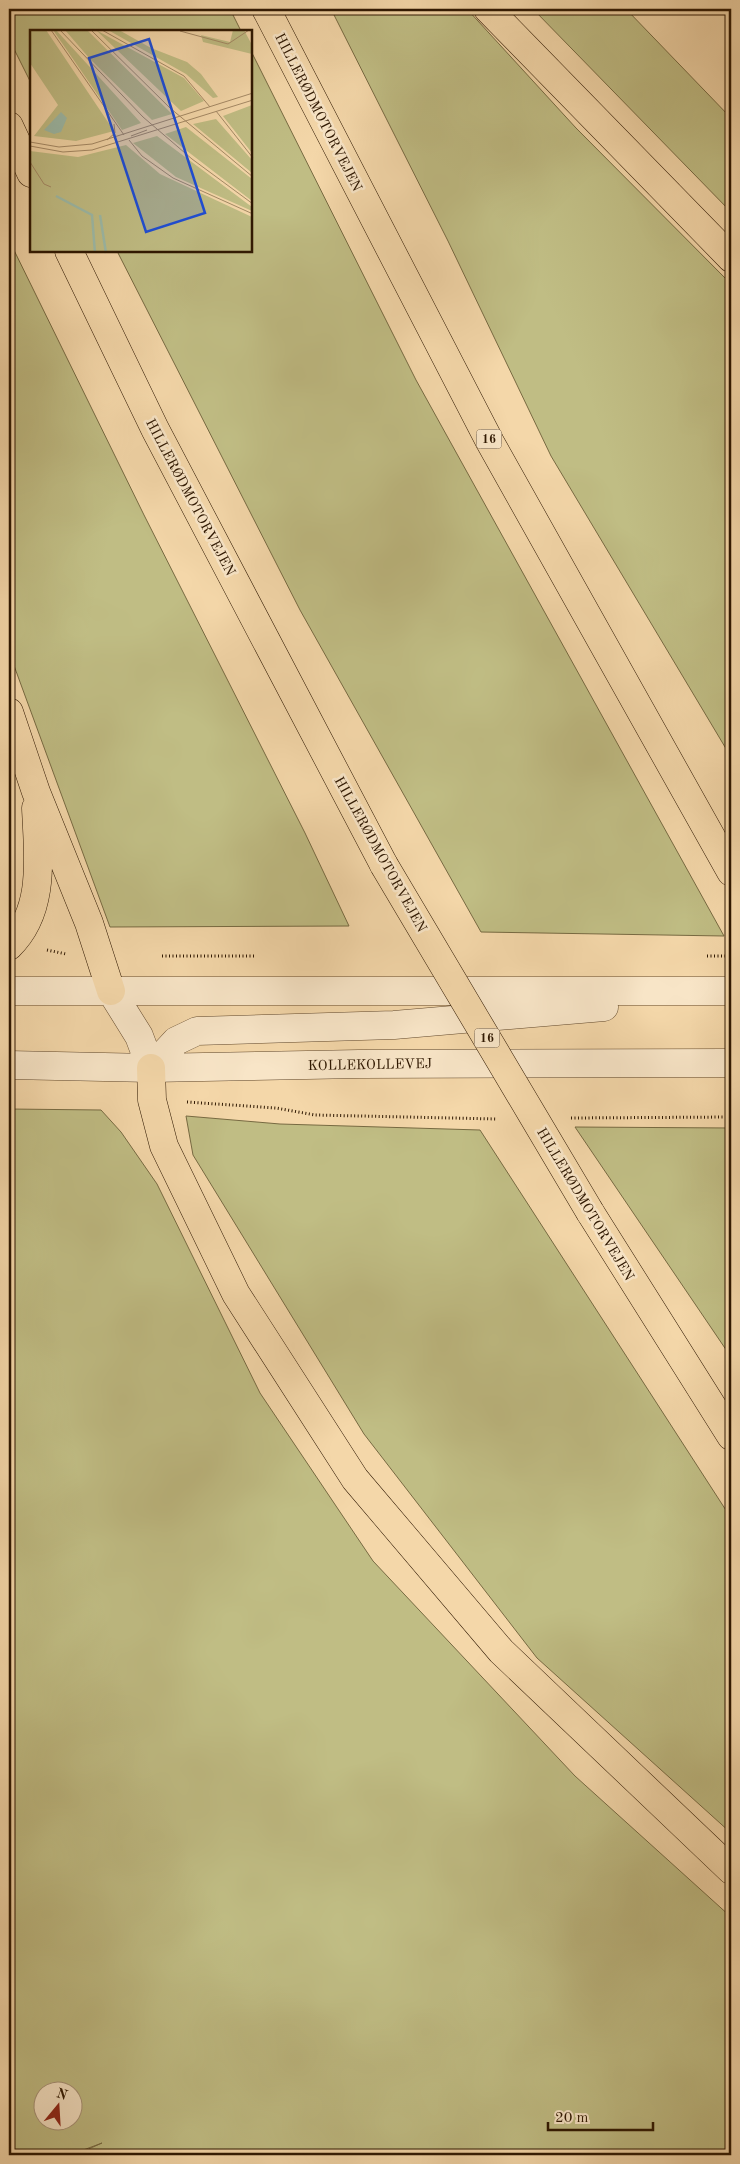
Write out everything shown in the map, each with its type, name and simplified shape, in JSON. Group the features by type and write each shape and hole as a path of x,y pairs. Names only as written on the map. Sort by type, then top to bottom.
{"highway":[{"name":"HILLERØDMOTORVEJEN","path":"266,9 490,442 728,867"},
{"path":"488,9 731,258"},
{"path":"9,126 30,171"},
{"name":"HILLERØDMOTORVEJEN","path":"69,252 155,429 384,864 590,1212 731,1436"},
{"path":"9,712 36,792 89,923 111,991"},
{"path":"12,943 29,917 36,897 38,868 36,792"},
{"path":"151,1068 152,1100 164,1146 236,1294 355,1479 501,1651 731,1870"}],"street":[{"path":"9,991 731,993"},
{"path":"111,991 140,1036 151,1068 176,1041 197,1031 394,1025 731,993"},
{"name":"KOLLEKOLLEVEJ","path":"9,1065 151,1068 359,1064 731,1062"}],"path":[{"path":"12,943 55,953 100,957"},
{"path":"192,1102 276,1108 316,1115 498,1119"},
{"path":"566,1118 731,1117"}],"shaded area":[{"path":"9,9 230,9 240,30 30,30 30,81 9,39"},
{"path":"331,9 467,9 576,128 731,284 731,757 551,456 448,241"},
{"path":"533,9 626,9 731,118 731,212"},
{"path":"252,53 416,380 724,936 481,932 300,610 118,252 252,252"},
{"path":"9,240 144,515 305,833 349,926 110,927 9,652"},
{"path":"9,1109 101,1110 121,1132 157,1184 260,1393 373,1561 575,1776 731,1917 731,2155 75,2155 102,2143 70,2155 9,2155"},
{"path":"186,1116 280,1124 480,1130 731,1518 731,1833 537,1658 364,1434 193,1155"},
{"path":"575,1127 731,1128 731,1357"}]}
